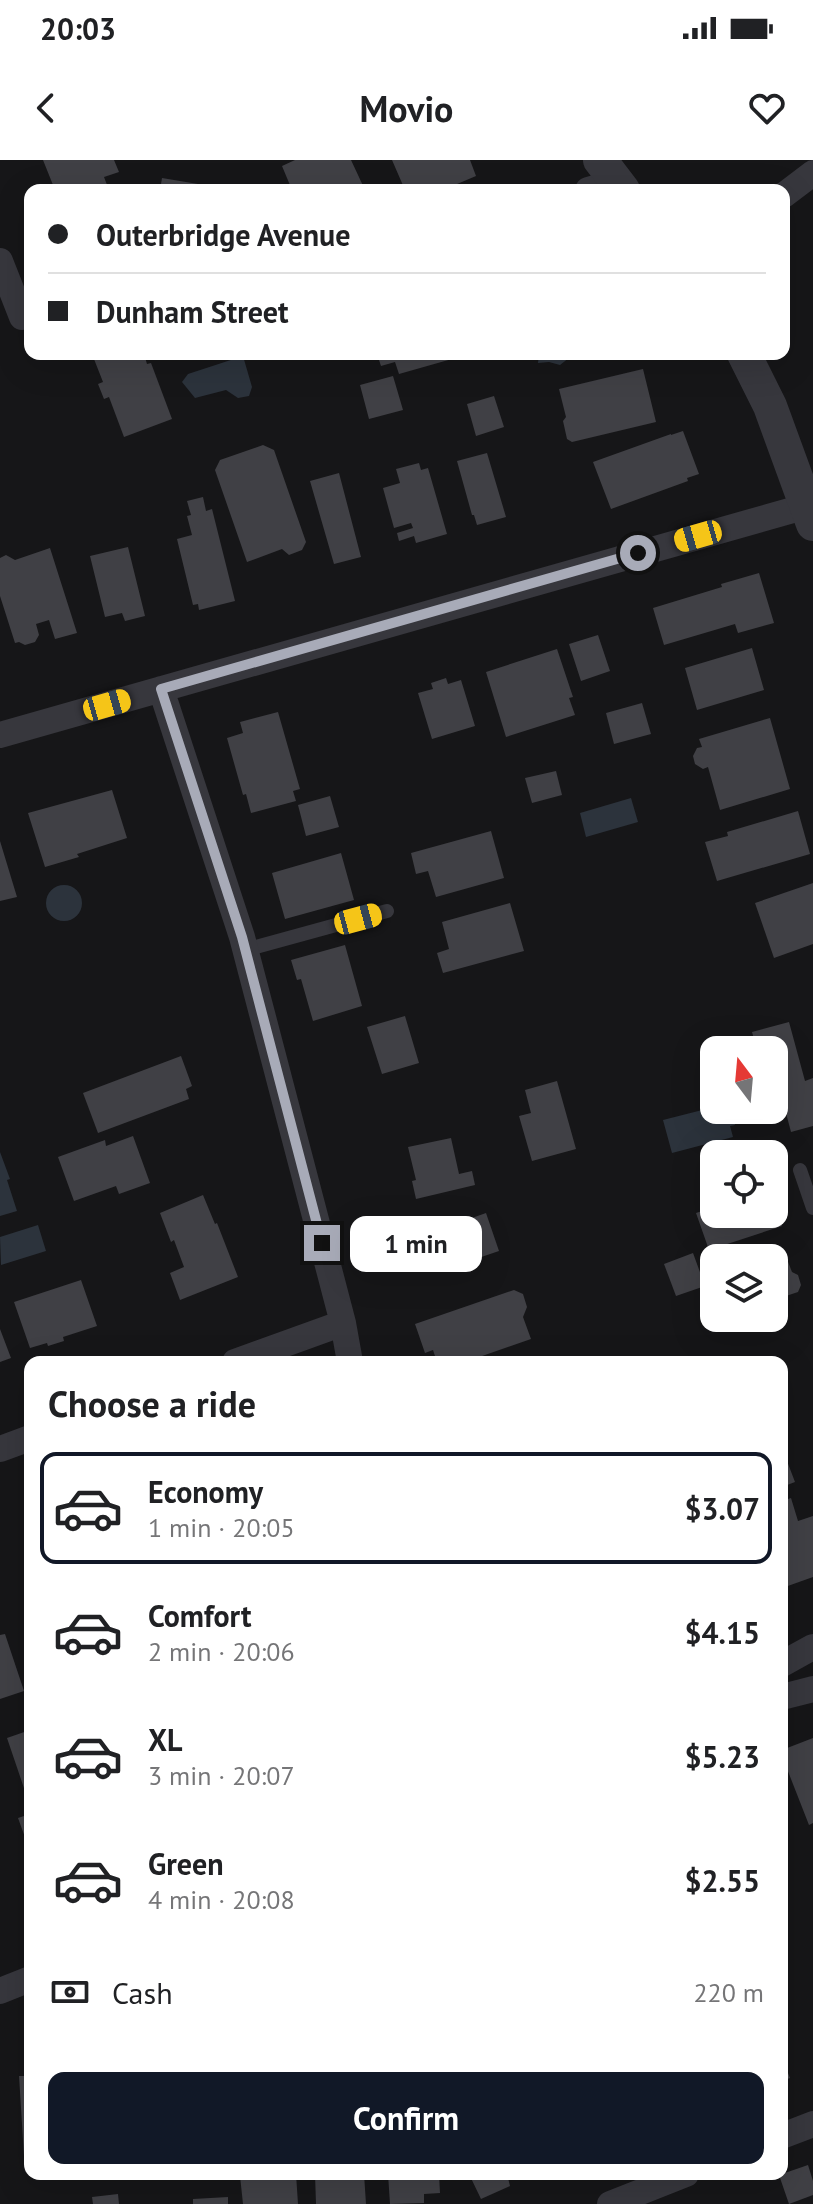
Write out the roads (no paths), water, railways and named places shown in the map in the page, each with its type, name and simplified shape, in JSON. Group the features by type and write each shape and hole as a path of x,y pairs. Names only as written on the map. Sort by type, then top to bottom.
{"street":[{"path":"790,190 813,173"},
{"path":"0,261 22,317"},
{"path":"0,735 810,515 770,406 747,360"},
{"path":"161,689 245,950 343,1323 349,1356"},
{"path":"252,1356 343,1323"},
{"path":"0,1449 24,1440"},
{"path":"788,1661 813,1647"},
{"path":"788,1695 813,1689"},
{"path":"788,2134 813,2124"},
{"path":"610,2204 671,2180"}],"lane":[{"path":"245,950 387,911"},
{"path":"800,1170 813,1208"}]}
